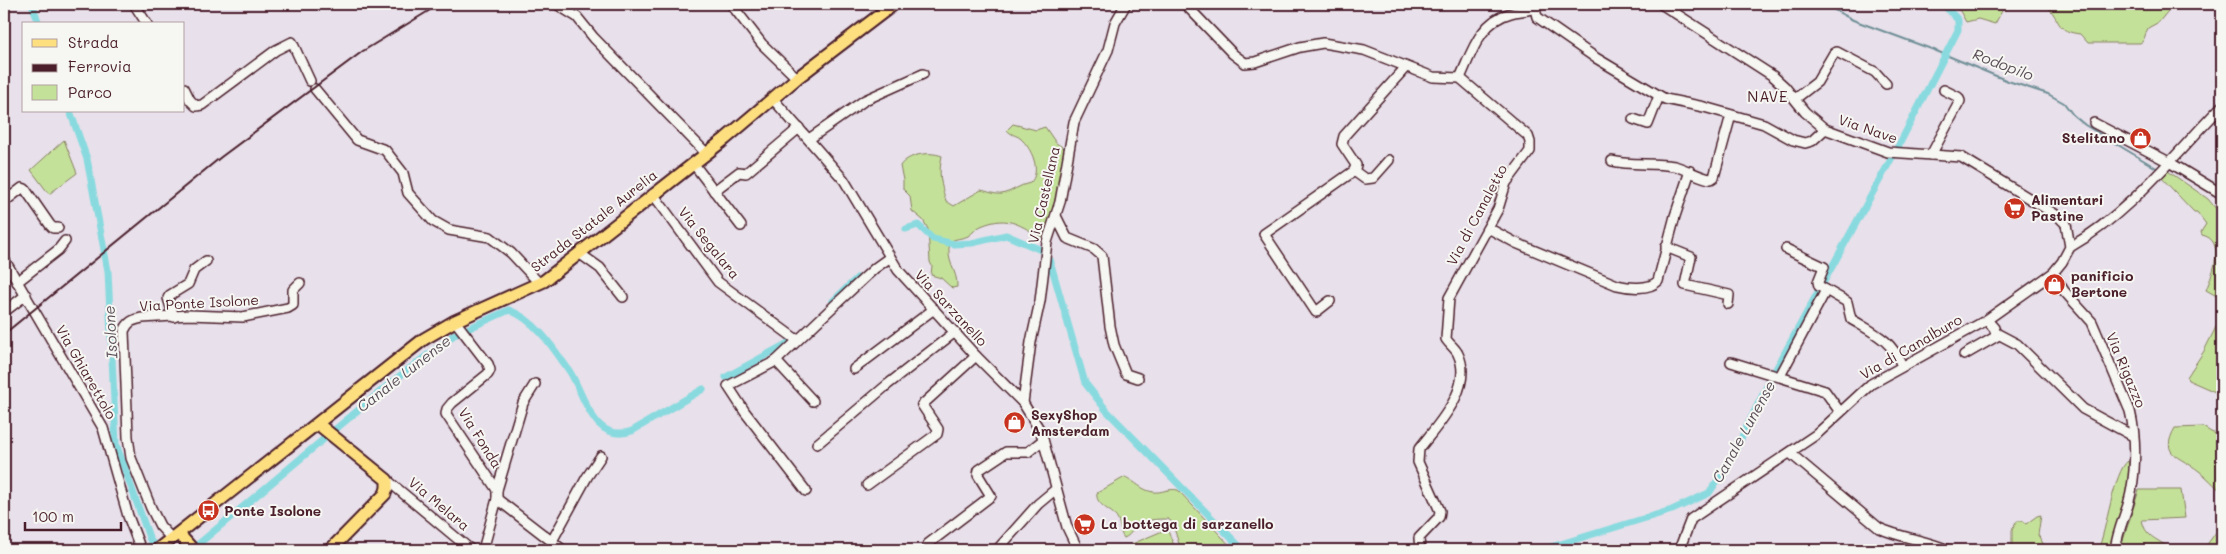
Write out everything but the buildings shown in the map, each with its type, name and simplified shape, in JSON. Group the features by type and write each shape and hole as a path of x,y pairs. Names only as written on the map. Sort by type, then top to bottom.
{"main road":[{"name":"Strada Statale Aurelia","path":"157,550 326,431 424,339 539,283 774,99 797,78 894,4"},
{"name":"Via Melara","path":"326,431 387,480 388,488 385,494"},
{"path":"330,550 385,494"},
{"path":"174,538 191,548"}],"street":[{"path":"134,4 146,22"},
{"path":"556,4 577,16 594,38 706,153"},
{"path":"731,4 762,44 797,78"},
{"name":"Via Castellana","path":"1023,402 1031,342 1040,301 1047,242 1056,216 1074,122 1108,50 1115,23 1126,4"},
{"path":"1185,4 1233,54 1245,63 1255,62 1300,47 1323,43 1364,50 1433,77 1460,78 1483,29 1490,22 1512,12 1537,6 1537,17 1596,58 1659,96 1678,103 1704,107 1764,124 1793,140 1805,143 1812,141 1825,129"},
{"name":"Via Nave","path":"1662,4 1773,76 1805,112 1825,129 1888,152 1961,157 2058,216 2066,224 2070,247"},
{"path":"185,90 193,104 196,106 202,105 276,50 292,42 313,85 357,140 385,150 402,173 408,193 433,221 449,230 490,237 511,253 539,283"},
{"path":"1795,99 1817,82 1834,53 1837,52 1875,72 1886,84"},
{"path":"1330,300 1316,312 1264,234 1354,171 1356,165 1342,144 1344,136 1406,67"},
{"path":"809,139 866,100 923,74"},
{"name":"Via di Canaletto","path":"1420,550 1419,538 1438,517 1440,511 1418,462 1418,456 1420,448 1454,402 1459,392 1461,380 1458,354 1446,339 1449,298 1498,209 1506,183 1530,151 1528,136 1460,78"},
{"path":"1931,155 1960,100 1944,90"},
{"path":"1633,119 1648,124 1659,96"},
{"name":"Via Sarzanello","path":"774,99 844,180 889,258 976,356 1023,402 1041,432 1067,528 1078,550"},
{"path":"2070,247 2113,219 2222,106"},
{"path":"1612,161 1624,164 1658,164 1690,171 1710,179 1714,177 1731,115"},
{"path":"2094,123 2169,162 2222,194"},
{"path":"714,191 739,172 746,173 799,128"},
{"path":"1354,171 1364,179 1373,178 1389,160"},
{"path":"693,163 741,226"},
{"path":"1488,228 1534,251 1617,285 1648,287 1657,283 1666,247 1690,171"},
{"path":"4,202 22,188 25,189 50,225 53,228 58,228"},
{"name":"Via Segalara","path":"653,194 718,282 796,340"},
{"path":"1056,216 1067,238 1094,249 1102,256 1114,345 1126,374 1138,378"},
{"path":"17,282 58,250 65,241"},
{"path":"1666,247 1690,257 1685,285 1729,295 1728,304"},
{"name":"Via di Canalburo","path":"1679,550 1691,519 1826,427 1872,384 1987,320 2054,273 2070,247"},
{"path":"1786,249 1824,267 1818,284 1847,302 1851,318 1879,335 1897,352 1902,366"},
{"path":"579,253 600,268 623,297"},
{"name":"Via Ghiarettolo","path":"4,258 103,428 128,516 141,550"},
{"path":"806,491 745,412 728,386 776,361 796,340 875,268 889,258"},
{"path":"174,317 168,298 188,284 194,270 206,261"},
{"name":"Via Rigazzo","path":"2054,273 2064,291 2092,322 2130,411 2133,436 2133,466 2128,503 2117,535 2115,550"},
{"name":"Via Ponte Isolone","path":"174,538 166,534 156,517 131,458 128,437 124,331 127,325 135,319 222,315 243,317 288,308 293,305 294,290 300,283"},
{"path":"1780,376 1826,290"},
{"path":"4,312 26,295"},
{"path":"854,369 934,309"},
{"path":"1987,320 1998,334 2018,344 2083,409 2133,436"},
{"name":"Via Fonda","path":"457,324 490,370 488,374 452,403 447,409 446,414 497,494"},
{"path":"817,444 887,384 955,332"},
{"path":"1964,355 1996,338 1998,334"},
{"path":"867,485 937,434 938,430 922,405 976,356"},
{"path":"776,361 813,401"},
{"path":"1731,362 1825,391 1840,412"},
{"name":"Via Fonda","path":"484,550 497,494 523,403 535,384"},
{"path":"928,544 991,496 978,475 979,470 1006,452 1028,452 1043,440"},
{"path":"1790,453 1879,528 1892,534 1924,541 1948,550"},
{"path":"552,540 586,477 600,456"},
{"name":"Via Melara","path":"387,480 471,550"},
{"path":"997,550 1038,504 1056,489"},
{"path":"385,494 394,492 403,495"},
{"path":"497,494 563,550"}],"green space":[{"path":"1950,4 2009,4 2003,9 1995,24 1978,19 1966,22 1960,11"},
{"path":"2048,4 2178,4 2168,11 2159,22 2148,28 2143,41 2140,43 2088,43 2080,34 2072,33 2063,28 2048,7"},
{"path":"1013,124 1036,130 1045,127 1056,143 1064,148 1065,154 1053,209 1044,238 1014,223 1000,221 981,226 968,236 950,242 949,256 957,281 957,287 952,288 941,278 931,275 932,266 930,262 928,229 923,220 912,211 910,196 903,189 900,166 913,156 931,154 942,156 940,173 943,190 946,201 954,206 981,190 997,194 1006,193 1030,183 1035,173 1032,154 1020,138 1007,130"},
{"path":"64,140 77,173 49,194 31,170"},
{"path":"2165,169 2208,199 2222,216 2222,299 2206,290 2212,275 2216,250 2214,243 2202,235 2201,232 2206,224 2197,212 2194,212 2159,175"},
{"path":"2222,315 2222,395 2188,380 2187,377 2204,351"},
{"path":"2203,427 2222,436 2222,492 2202,473 2174,454 2169,444 2175,428"},
{"path":"2128,461 2130,471 2127,494 2111,550 2098,550 2114,489 2123,467"},
{"path":"1125,477 1150,491 1178,490 1234,550 1181,550 1172,522 1168,519 1143,522 1124,538 1116,516 1100,503 1097,493"},
{"path":"2139,490 2181,490 2185,518 2142,520 2148,533 2168,547 2166,550 2120,550"},
{"path":"2041,515 2038,535 2047,550 2012,550 2012,530 2017,521 2022,521 2026,524"},
{"path":"2222,524 2222,550 2205,550 2206,546"},
{"path":"1167,529 1176,550 1134,550 1132,544"}],"waterway":[{"name":"Isolone","path":"32,4 38,22"},
{"name":"Rodopilo","path":"1824,4 1853,20 1934,50 2008,81 2048,94 2064,103 2073,115 2085,125 2158,169"},
{"name":"Canale Lunense","path":"1822,285 1901,141 1958,30 1958,20 1943,4"},
{"name":"Isolone","path":"70,112 87,159 108,271 116,444 150,540 158,550"},
{"name":"Canale Lunense","path":"906,229 918,225 933,239 954,244 972,243 1006,235 1041,250"},
{"name":"Canale Lunense","path":"1050,261 1085,383 1107,411 1243,550"},
{"name":"Canale Lunense","path":"833,301 857,278"},
{"name":"Canale Lunense","path":"1541,550 1672,510 1709,493 1728,465 1770,380 1818,292"},
{"name":"Canale Lunense","path":"195,547 393,381 454,335 509,310 528,321 544,336 570,372 592,415 608,431 619,433 632,431 703,389"},
{"name":"Canale Lunense","path":"726,377 788,343"}],"railway":[{"path":"4,334 221,157 363,51 440,4"}],"place":[{"name":"Stelitano","path":"2141,138"},
{"name":"Alimentari Pastine","path":"2015,208"},
{"name":"panificio Bertone","path":"2055,284"},
{"name":"SexyShop Amsterdam","path":"1015,423"},
{"name":"Ponte Isolone","path":"208,511"},
{"name":"La bottega di sarzanello","path":"1085,524"}],"district":[{"name":"NAVE","path":"1768,97"}]}
